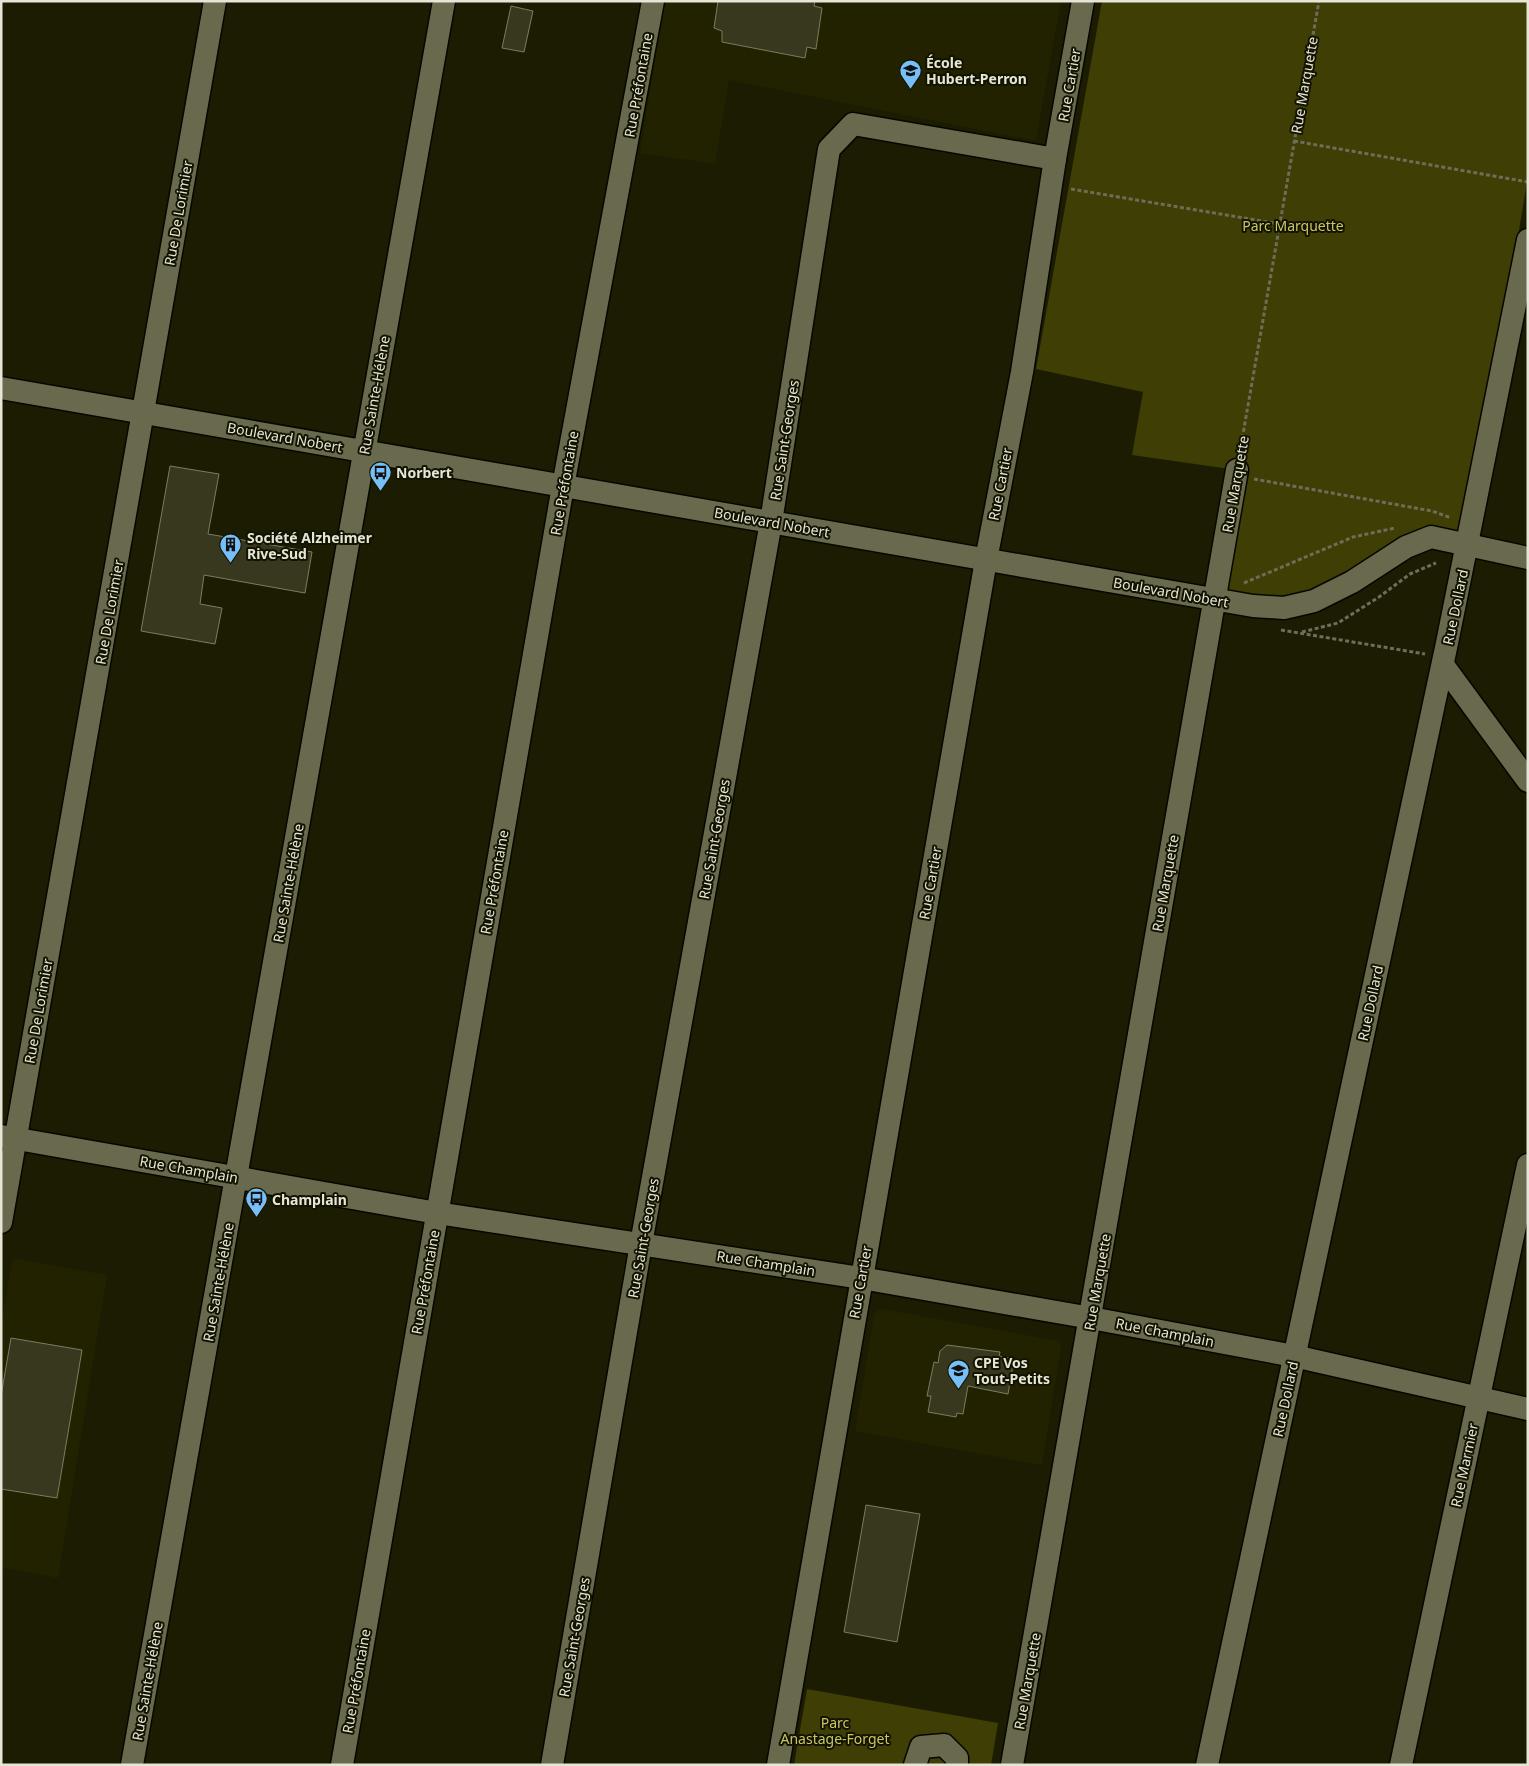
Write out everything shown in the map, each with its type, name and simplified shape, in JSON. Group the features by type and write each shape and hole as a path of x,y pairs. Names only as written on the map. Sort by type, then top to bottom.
{"street":[{"name":"Rue De Lorimier","path":"1,1222 9,1137 144,412 214,1"},
{"name":"Rue Sainte-Hélène","path":"132,1765 444,1"},
{"name":"Rue Préfontaine","path":"342,1765 563,486 653,1"},
{"name":"Rue Cartier","path":"778,1765 986,560 1022,372 1051,185 1083,1"},
{"name":"Rue Saint-Georges","path":"552,1765 641,1244 771,522 829,148 853,124 1056,159"},
{"name":"Rue Dollard","path":"1207,1765 1294,1356 1435,659 1467,546 1528,240"},
{"name":"Boulevard Nobert","path":"1,388 1253,606 1284,608 1314,601 1352,582 1406,547 1431,537 1528,558"},
{"name":"Rue Marquette","path":"1012,1765 1237,470"},
{"path":"1435,659 1528,781"},
{"name":"Rue Champlain","path":"9,1137 437,1213 861,1278 1091,1318 1294,1356 1528,1409"},
{"name":"Rue Marmier","path":"1401,1765 1528,1165"},
{"path":"915,1765 921,1748 944,1745 957,1758 957,1765"}],"path":[{"name":"Rue Marquette","path":"1237,470 1318,1"},
{"path":"1294,141 1528,182"},
{"path":"1051,185 1280,224"},
{"path":"1237,470 1255,480 1432,511 1451,518"},
{"path":"1299,633 1338,623 1379,597 1410,574 1436,563"},
{"path":"1272,628 1435,659"}],"shaded area":[{"name":"École Hubert-Perron","path":"664,1 1061,1 1036,141 729,80 715,164 640,153"},
{"path":"13,1258 107,1275 58,1578 1,1567 1,1322"},
{"name":"CPE Vos Tout-Petits","path":"882,1309 1059,1341 1061,1347 1042,1465 855,1431 874,1315"}],"green space":[{"name":"Parc Marquette","path":"1102,1 1528,1 1528,176 1467,545 1421,535 1325,589 1253,606 1213,600 1237,470 1132,455 1143,392 1036,369"},
{"name":"Parc Anastage-Forget","path":"807,1689 998,1723 991,1765 794,1765"}],"building":[{"path":"718,1 815,1 814,6 822,8 816,49 807,47 805,58 722,42 722,31 714,28"},
{"path":"511,6 533,11 524,52 502,48"},
{"name":"Société Alzheimer Rive-Sud","path":"170,466 219,474 208,534 312,552 305,593 204,575 200,604 222,608 215,644 141,631"},
{"path":"11,1338 82,1350 57,1498 1,1489 1,1396"},
{"path":"947,1345 1000,1352 999,1356 1014,1359 1008,1394 968,1386 963,1414 957,1413 956,1417 928,1412 931,1396 927,1396 934,1362 938,1363 940,1351"},
{"path":"866,1505 920,1514 897,1642 844,1632"}],"place":[{"name":"École Hubert-Perron","path":"910,89"},
{"name":"Norbert","path":"380,491"},
{"name":"Société Alzheimer Rive-Sud","path":"231,564"},
{"name":"Champlain","path":"256,1218"},
{"name":"CPE Vos Tout-Petits","path":"958,1389"}]}
